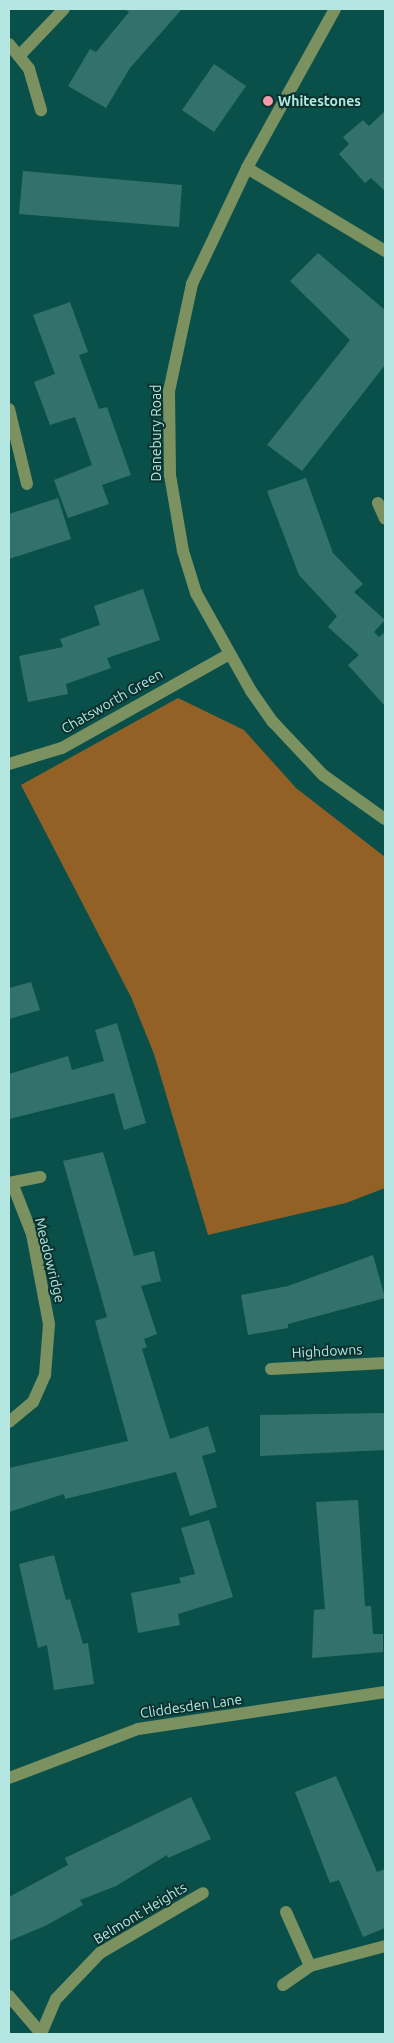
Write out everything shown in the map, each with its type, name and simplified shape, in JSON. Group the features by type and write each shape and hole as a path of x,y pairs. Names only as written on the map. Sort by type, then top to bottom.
{"street":[{"path":"21,54 64,9"},
{"name":"Danebury Road","path":"335,9 248,168 192,284 169,391 170,475 183,551 196,593 228,655 295,747 346,794 385,819"},
{"path":"9,44 21,54 41,110"},
{"path":"248,168 385,251"},
{"path":"9,409 12,441 27,484"},
{"path":"378,503 385,518"},
{"name":"Chatsworth Green","path":"9,764 62,748 228,655"},
{"name":"Meadowridge","path":"9,1422 33,1402 44,1375 49,1324 32,1234 10,1183 40,1177"},
{"name":"Highdowns","path":"271,1369 385,1363"},
{"name":"Cliddesden Lane","path":"9,1778 124,1732 385,1692"},
{"name":"Belmont Heights","path":"9,1996 40,2033 56,1999 100,1953 203,1892"},
{"path":"286,1912 310,1966"},
{"path":"283,1985 310,1966 385,1946"}],"shaded area":[{"path":"178,698 244,730 296,788 385,857 385,1188 346,1203 208,1235 154,1054 131,997 21,785"}],"building":[{"path":"124,9 182,9 130,68 106,108 68,86 90,49 96,52 129,12"},
{"path":"214,64 246,86 214,132 182,110"},
{"path":"385,111 385,191 371,178 365,183 339,154 349,144 343,137 363,120 369,126"},
{"path":"23,171 182,185 179,227 19,214"},
{"path":"318,253 385,310 385,365 302,471 267,445 350,340 290,281"},
{"path":"70,302 88,352 79,355 99,409 107,407 131,475 102,485 109,504 68,518 54,480 92,465 75,417 50,425 34,382 55,374 33,315"},
{"path":"306,478 333,553 363,584 354,592 385,620 374,632 379,637 385,632 385,706 348,665 359,655 328,627 337,616 299,575 267,491"},
{"path":"58,498 71,539 9,559 9,514"},
{"path":"143,589 160,640 107,658 111,668 66,684 68,694 28,702 19,656 63,647 60,639 100,625 94,606"},
{"path":"31,982 40,1010 9,1019 9,988"},
{"path":"117,1023 146,1123 124,1130 114,1093 9,1119 9,1074 68,1056 72,1070 104,1061 95,1030"},
{"path":"103,1152 134,1256 154,1251 161,1281 141,1286 157,1334 144,1339 147,1347 142,1349 170,1439 208,1426 216,1452 202,1456 217,1507 190,1516 176,1472 65,1499 64,1494 9,1512 9,1468 128,1441 95,1321 107,1317 63,1161"},
{"path":"373,1255 385,1298 288,1324 288,1328 248,1335 241,1295 288,1286"},
{"path":"385,1413 385,1450 260,1456 260,1415"},
{"path":"358,1500 365,1606 371,1606 373,1634 383,1634 383,1652 312,1658 314,1610 325,1609 316,1502"},
{"path":"209,1520 233,1597 178,1614 180,1625 138,1633 131,1593 181,1583 179,1578 195,1574 181,1528"},
{"path":"54,1555 66,1600 70,1599 83,1644 88,1643 94,1684 54,1690 47,1645 38,1648 19,1564"},
{"path":"336,1776 377,1872 385,1869 385,1928 363,1937 339,1880 330,1883 295,1792"},
{"path":"191,1797 211,1839 168,1858 167,1855 116,1886 80,1900 83,1905 45,1926 9,1941 9,1897 68,1865 65,1858"}],"place":[{"name":"Whitestones","path":"268,101"}]}
